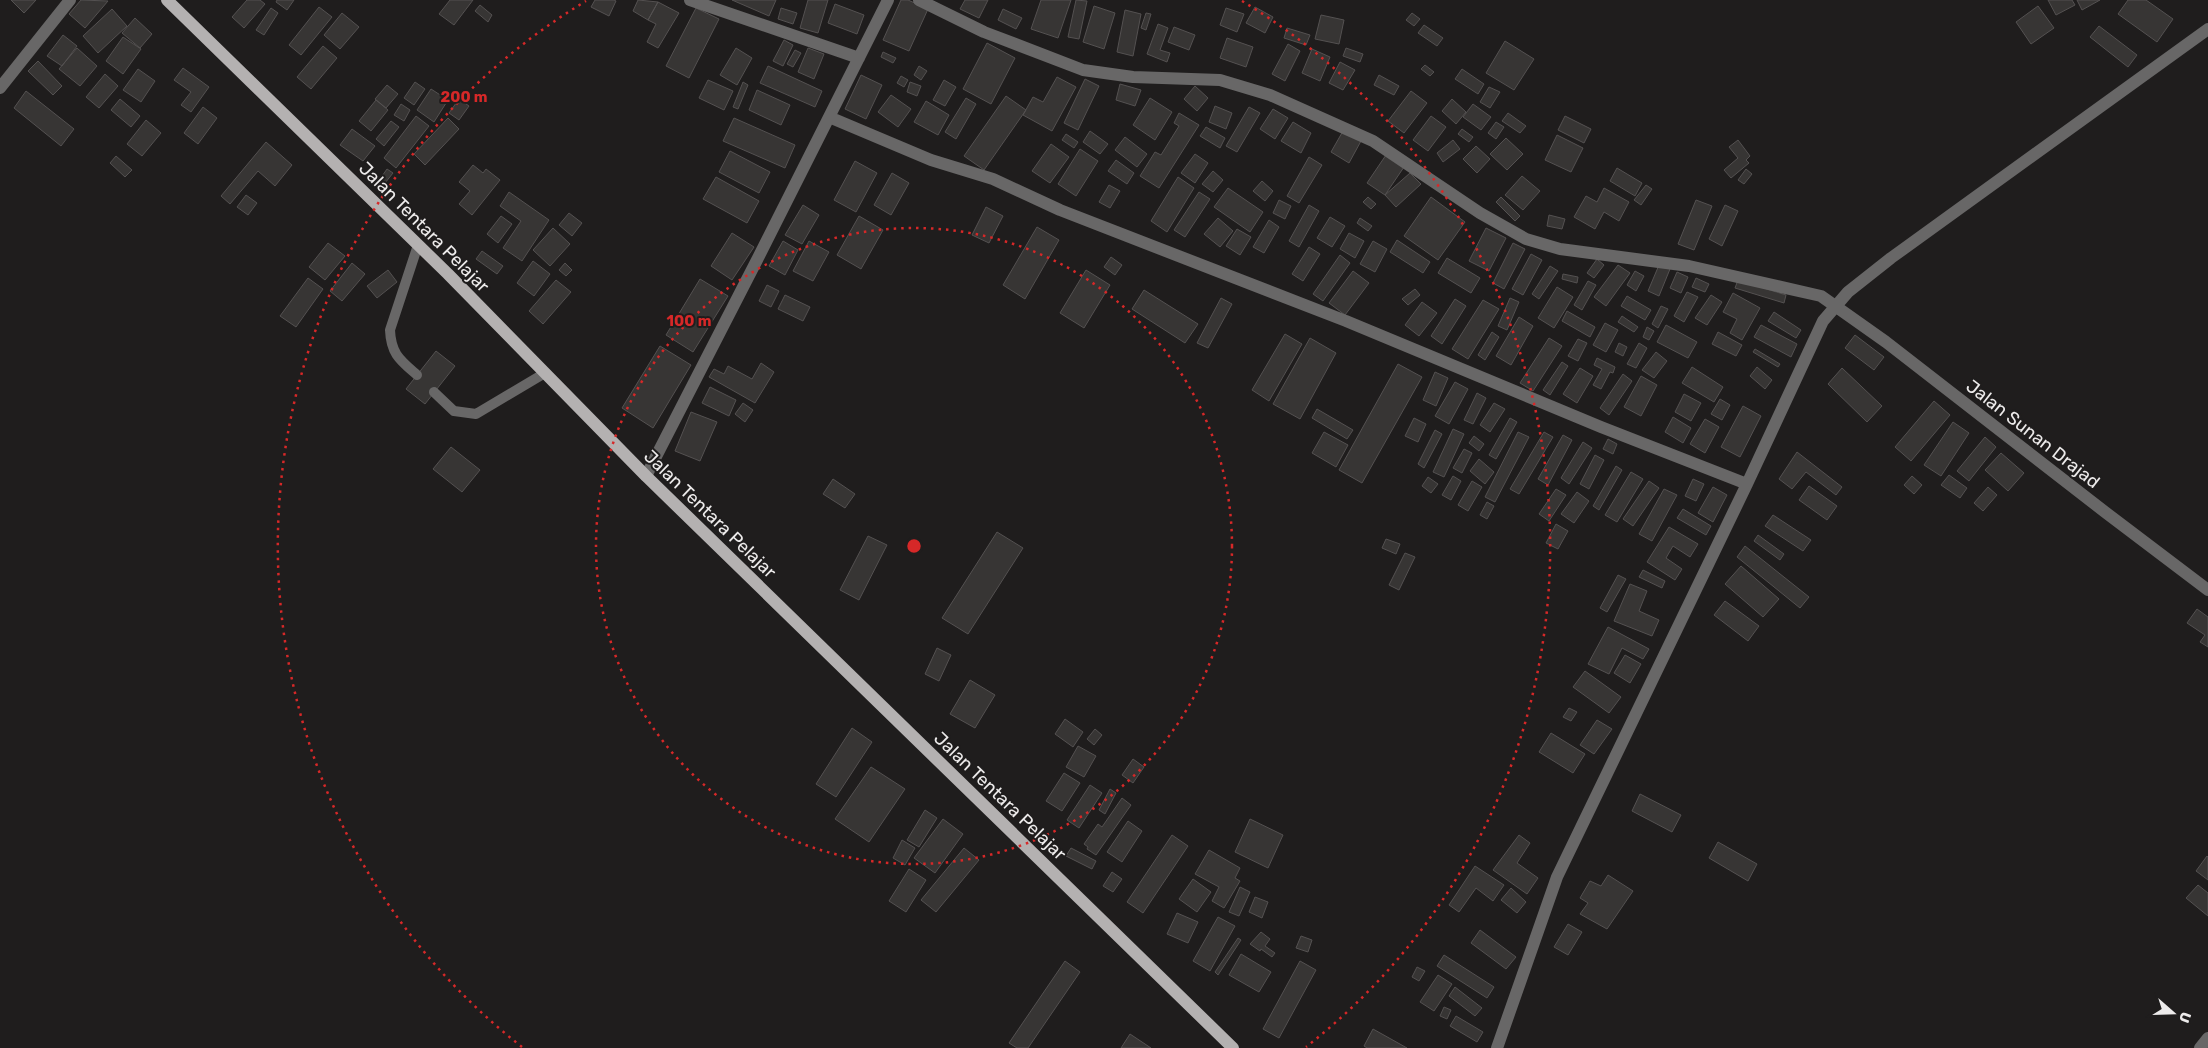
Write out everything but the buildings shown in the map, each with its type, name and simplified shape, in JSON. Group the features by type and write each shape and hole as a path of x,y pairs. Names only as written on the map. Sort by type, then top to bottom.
{"main road":[{"name":"Jalan Tentara Pelajar","path":"166,0 418,245 646,476 1233,1048"}],"street":[{"path":"0,88 70,0"},
{"path":"690,0 859,58"},
{"path":"646,476 888,0"},
{"name":"Jalan Sunan Drajad","path":"919,0 984,32 1083,70 1132,77 1220,80 1270,95 1373,141 1480,213 1526,239 1560,249 1689,266 1821,296 2208,590"},
{"path":"1497,1048 1557,878 1747,484 1823,321 1848,292 1899,252 2208,29"},
{"path":"829,117 931,160 993,179 1060,210 1346,320 1601,427 1747,484"},
{"path":"2200,1048 2208,1038"}],"lane":[{"path":"417,376 397,358 390,344 390,330 418,245"},
{"path":"434,392 454,411 476,414 545,373"}]}
